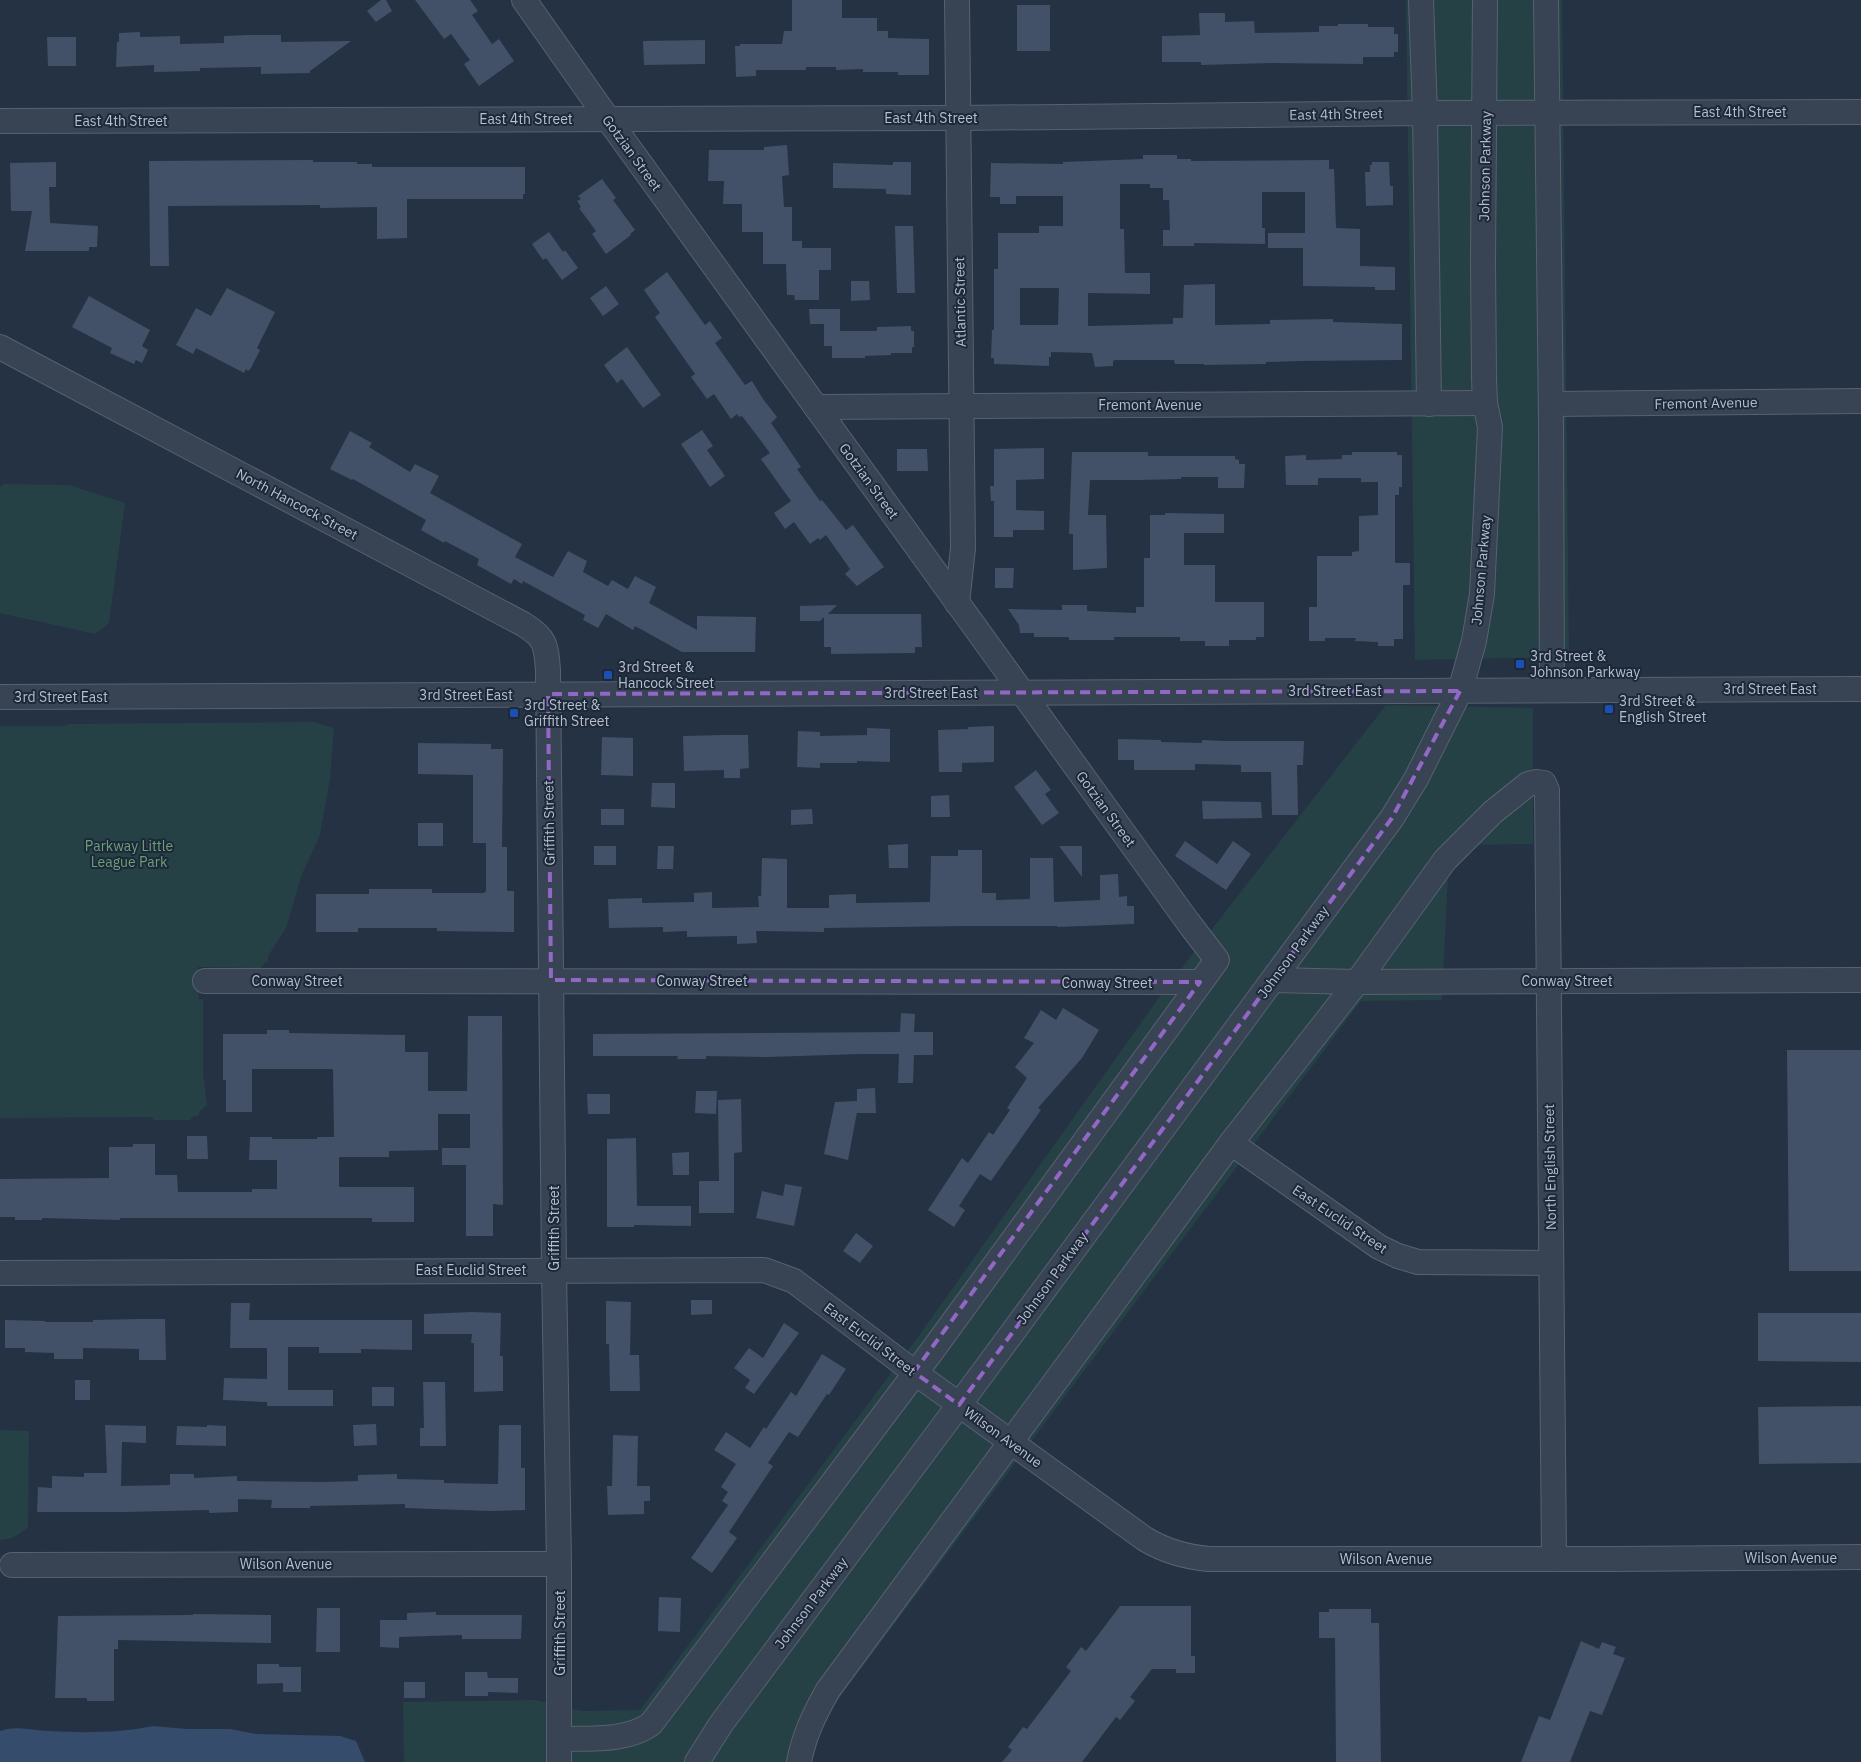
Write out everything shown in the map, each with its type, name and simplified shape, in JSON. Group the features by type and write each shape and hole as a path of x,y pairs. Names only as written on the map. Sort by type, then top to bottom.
{"street":[{"name":"Gotzian Street","path":"524,0 957,603 1217,960 1200,982"},
{"name":"Atlantic Street","path":"957,0 963,548 957,603"},
{"path":"1421,0 1425,113 1429,404"},
{"name":"Johnson Parkway","path":"697,1762 721,1724 1392,818 1416,778 1460,691 1474,641 1482,594 1490,427 1485,403 1483,263 1486,0"},
{"path":"1546,0 1552,690"},
{"name":"East 4th Street","path":"0,121 958,118 1548,112 1861,112"},
{"name":"North Hancock Street","path":"0,347 536,632 543,639 546,646 548,694"},
{"name":"Fremont Avenue","path":"1551,404 1861,401"},
{"name":"Fremont Avenue","path":"816,407 1485,403"},
{"name":"3rd Street East","path":"0,697 1861,689"},
{"name":"Griffith Street","path":"548,694 554,1270 560,1564 559,1750"},
{"name":"North English Street","path":"1357,982 1445,860 1493,812 1528,784 1544,783 1547,790 1554,1560"},
{"name":"Conway Street","path":"1273,980 1357,982 1861,980"},
{"name":"Conway Street","path":"205,981 1200,982"},
{"path":"559,1750 640,1732 651,1724 914,1372 932,1352 1200,982"},
{"path":"799,1762 802,1744 812,1718 828,1690 1231,1143 1357,982"},
{"name":"East Euclid Street","path":"1231,1143 1379,1247 1398,1256 1418,1262 1439,1263 1551,1263"},
{"name":"East Euclid Street","path":"0,1273 764,1270 794,1281 959,1405"},
{"name":"Wilson Avenue","path":"959,1405 1145,1539 1168,1551 1188,1557 1209,1559 1554,1560 1861,1558"},
{"name":"Wilson Avenue","path":"12,1565 560,1564"}],"highlighted area":[{"path":"1460,691 1392,818 959,1405 914,1372 1200,982 551,980 548,694"}],"green space":[{"path":"1406,0 1562,0 1569,657 1415,660"},
{"path":"4,484 69,485 125,503 109,623 95,634 0,613 0,487"},
{"path":"1386,705 1533,708 1533,844 1476,845 1448,875 1442,1000 1361,1001 825,1717 812,1762 404,1762 403,1702 535,1700 582,1711 640,1710 920,1334 1160,996"},
{"name":"Parkway Little League Park","path":"314,722 334,728 330,778 320,835 302,874 286,928 268,956 268,962 265,962 261,968 198,967 199,1000 203,999 203,1073 207,1105 199,1112 199,1116 194,1116 190,1120 154,1120 152,1117 0,1118 0,726"},
{"path":"0,1430 29,1431 28,1528 12,1538 0,1540"}],"water":[{"path":"153,1726 187,1729 230,1729 256,1734 340,1736 356,1741 365,1762 0,1762 0,1731 7,1729 101,1732"}],"building":[{"path":"381,0 386,0 392,11 376,22 367,11"},
{"path":"415,0 470,0 478,11 472,15 492,44 499,39 514,61 479,86 464,64 470,60 451,34 444,39"},
{"path":"792,0 842,0 842,18 877,18 877,31 888,31 888,38 929,39 929,75 898,75 898,72 863,72 863,69 836,70 836,67 806,67 806,70 756,70 756,76 736,77 735,46 740,46 740,44 782,44 784,31 792,31"},
{"path":"1017,5 1050,5 1050,51 1017,51"},
{"path":"1199,13 1225,13 1225,22 1254,21 1255,33 1319,32 1319,26 1338,26 1338,24 1368,24 1368,27 1394,27 1394,34 1398,34 1398,52 1394,52 1394,57 1363,57 1363,64 1271,63 1201,65 1201,62 1162,62 1162,36 1200,35"},
{"path":"140,32 140,37 180,36 180,44 224,43 224,36 248,35 281,35 281,42 351,41 310,71 310,73 261,74 261,67 200,68 200,71 154,72 154,65 116,67 119,33"},
{"path":"47,37 76,37 76,66 48,66"},
{"path":"705,40 705,64 644,65 643,41"},
{"path":"787,145 789,175 782,176 784,207 792,207 792,241 802,241 802,248 831,248 831,270 819,270 819,300 795,300 794,295 787,295 786,264 763,264 763,232 742,232 742,204 723,204 724,181 708,181 709,150 764,150 764,147"},
{"path":"1143,155 1177,155 1177,159 1191,159 1191,161 1329,160 1329,169 1334,169 1336,228 1360,229 1360,266 1395,267 1395,290 1375,290 1375,287 1303,286 1303,248 1268,248 1268,233 1305,233 1305,192 1262,192 1262,228 1265,228 1265,244 1194,243 1194,246 1163,246 1163,230 1170,230 1169,200 1163,200 1163,188 1150,188 1150,184 1120,184 1120,229 1124,229 1125,273 1150,273 1150,294 1088,293 1088,326 1173,324 1173,318 1183,318 1184,285 1215,284 1215,325 1270,324 1270,320 1333,319 1333,322 1402,324 1402,360 1301,361 1266,362 1266,364 1204,365 1175,364 1174,360 1115,360 1113,361 1113,366 1095,367 1092,353 1051,352 1049,366 994,364 994,358 991,358 992,330 994,330 994,269 998,269 998,233 1039,233 1039,226 1063,226 1063,196 1016,196 1016,204 1000,204 1000,197 990,197 991,163 1063,164 1063,162 1143,159","holes":["1020,288 1059,288 1058,325 1020,325"]},
{"path":"313,160 313,162 357,162 357,164 372,164 372,167 525,167 525,194 523,194 523,199 407,199 407,238 377,239 377,207 320,208 320,205 168,206 169,266 150,266 149,161"},
{"path":"56,162 56,187 49,187 50,223 98,226 97,247 89,247 89,251 25,251 32,211 11,211 10,163"},
{"path":"893,162 911,162 911,195 886,194 886,189 833,188 833,163 893,165"},
{"path":"1372,162 1389,162 1390,186 1393,186 1393,205 1366,206 1365,172 1370,172"},
{"path":"602,179 616,198 613,200 635,230 606,254 592,234 596,231 579,208 581,207 577,201 581,199 578,196"},
{"path":"895,226 913,226 915,293 897,293"},
{"path":"549,232 563,252 565,250 578,268 562,280 546,258 543,260 532,244"},
{"path":"667,272 705,325 710,321 722,338 715,343 745,385 752,381 777,417 771,423 801,467 797,469 820,501 822,500 846,530 853,525 884,567 857,586 845,574 850,569 826,535 810,544 794,522 785,529 774,513 791,501 761,459 770,453 742,416 739,417 737,414 731,419 714,394 707,399 691,377 695,374 655,317 660,313 644,290"},
{"path":"851,281 869,281 870,300 851,301"},
{"path":"606,286 619,304 603,316 590,298"},
{"path":"227,288 275,312 257,348 260,350 251,368 248,371 246,369 244,373 196,348 193,354 176,345 196,308 211,316"},
{"path":"89,296 150,330 142,346 148,350 142,363 136,360 134,364 110,353 112,348 72,327"},
{"path":"809,309 840,309 840,331 877,331 877,327 911,326 911,331 914,331 912,353 891,353 891,355 865,356 865,358 832,358 832,346 824,346 824,324 810,324"},
{"path":"627,347 661,395 643,408 622,379 617,383 604,365"},
{"path":"702,430 713,446 707,450 725,476 710,487 681,444"},
{"path":"350,431 372,443 369,447 410,472 415,464 439,476 430,493 522,544 515,557 553,577 568,551 587,561 583,572 608,586 612,580 628,589 635,576 656,587 649,603 697,630 697,616 756,617 755,652 682,652 635,626 633,630 606,614 598,628 583,620 585,615 523,581 522,584 514,579 511,584 477,565 479,559 421,530 426,520 353,479 330,469"},
{"path":"1044,448 1044,479 1016,480 1016,510 1044,511 1044,530 1013,530 1013,537 994,537 994,501 991,501 990,486 994,486 994,449"},
{"path":"897,449 927,449 928,471 897,471"},
{"path":"1072,452 1148,452 1148,456 1235,456 1235,459 1239,460 1239,464 1245,464 1244,488 1218,488 1218,477 1090,480 1088,515 1106,515 1107,568 1073,570 1073,534 1069,534"},
{"path":"1352,452 1397,452 1397,455 1402,455 1402,487 1399,487 1399,495 1395,495 1395,563 1410,563 1410,585 1403,585 1403,639 1394,639 1394,646 1378,646 1378,642 1355,641 1356,638 1325,638 1325,641 1309,641 1309,607 1317,607 1317,556 1352,556 1352,552 1359,551 1359,516 1378,515 1378,482 1361,482 1361,478 1318,478 1318,485 1286,485 1285,456 1306,455 1306,460 1342,459 1342,455 1352,455"},
{"path":"1165,513 1224,514 1224,533 1184,533 1184,565 1215,565 1215,602 1264,602 1264,637 1256,637 1256,640 1229,640 1229,646 1205,646 1205,641 1180,641 1180,637 1114,637 1114,640 1069,640 1069,637 1034,637 1034,633 1020,633 1019,625 1008,609 1062,610 1062,605 1087,605 1087,611 1136,613 1136,607 1144,607 1144,558 1150,558 1150,515 1165,515"},
{"path":"995,568 1014,568 1013,588 995,588"},
{"path":"837,605 828,614 921,614 922,647 915,647 915,653 831,654 831,647 824,647 824,617 820,621 800,621 800,606"},
{"path":"994,726 994,762 962,763 962,772 939,772 938,730"},
{"path":"867,728 890,729 890,762 857,761 857,763 820,763 820,768 797,767 798,731 820,732 820,736 867,735"},
{"path":"748,735 749,768 740,769 740,778 724,778 724,770 684,771 683,736"},
{"path":"602,737 633,738 633,776 601,775"},
{"path":"1118,739 1202,743 1202,740 1304,741 1303,765 1297,765 1298,815 1272,815 1271,772 1241,772 1241,765 1195,764 1195,770 1134,770 1134,760 1118,760"},
{"path":"418,743 491,744 491,749 503,749 502,847 507,847 507,891 514,891 514,932 437,931 437,928 358,928 358,932 316,932 316,894 369,894 369,889 432,889 432,893 484,893 486,891 486,843 473,843 473,775 418,774"},
{"path":"1036,770 1051,790 1045,794 1059,813 1042,825 1014,787"},
{"path":"652,783 675,783 675,808 651,807"},
{"path":"949,795 950,817 931,817 931,796"},
{"path":"1202,801 1261,802 1262,818 1203,819"},
{"path":"601,809 624,809 624,825 601,825"},
{"path":"812,809 813,824 791,825 791,810"},
{"path":"418,823 443,823 443,846 418,846"},
{"path":"1185,841 1217,864 1233,841 1251,854 1226,890 1175,856"},
{"path":"908,844 908,868 889,868 888,845"},
{"path":"594,846 616,846 616,865 594,865"},
{"path":"658,846 674,846 673,869 657,869"},
{"path":"1059,846 1082,846 1082,877"},
{"path":"958,850 982,850 982,893 996,893 996,900 1030,899 1030,858 1053,858 1054,902 1100,900 1100,875 1118,874 1119,897 1127,896 1127,906 1134,906 1134,924 1058,927 824,928 824,932 756,931 757,943 737,944 737,936 687,937 687,931 663,932 663,927 609,928 608,899 642,898 642,903 694,902 694,893 712,892 712,908 759,907 758,896 761,896 762,858 787,859 787,908 829,908 829,895 856,894 856,903 930,902 931,856 958,856"},
{"path":"1063,1008 1099,1030 1082,1058 1038,1108 1041,1110 991,1181 980,1174 959,1206 965,1210 954,1227 928,1210 962,1158 968,1163 989,1132 993,1135 1010,1110 1007,1108 1027,1078 1015,1067 1034,1043 1024,1038 1041,1010 1056,1020"},
{"path":"901,1013 915,1014 914,1032 933,1032 933,1055 914,1055 913,1083 898,1083 899,1054 768,1057 706,1056 706,1059 677,1059 678,1056 593,1056 593,1034 900,1032"},
{"path":"468,1016 502,1016 503,1205 493,1204 493,1236 466,1236 466,1165 442,1165 442,1148 470,1148 470,1114 438,1114 438,1150 389,1151 389,1157 339,1157 339,1187 414,1187 414,1222 372,1222 372,1218 120,1218 120,1220 42,1218 42,1220 15,1220 15,1217 0,1217 0,1179 109,1178 109,1147 133,1147 133,1144 155,1144 155,1175 177,1175 178,1192 252,1192 252,1189 277,1189 277,1160 249,1160 250,1137 317,1139 317,1137 334,1137 333,1069 252,1069 252,1112 226,1112 226,1080 223,1080 223,1034 267,1034 267,1030 289,1030 289,1033 405,1035 405,1052 428,1052 428,1091 467,1091"},
{"path":"1787,1050 1861,1050 1861,1271 1789,1271"},
{"path":"875,1088 876,1113 857,1112 848,1160 824,1154 835,1102 857,1101 857,1089"},
{"path":"696,1091 717,1091 716,1114 695,1113"},
{"path":"587,1094 610,1094 610,1114 588,1114"},
{"path":"741,1099 742,1152 734,1153 734,1213 699,1213 699,1181 719,1181 718,1100"},
{"path":"187,1136 207,1136 208,1159 187,1159"},
{"path":"636,1138 637,1206 691,1206 691,1226 634,1225 634,1227 607,1227 607,1139"},
{"path":"689,1152 689,1175 673,1175 672,1153"},
{"path":"785,1184 802,1187 794,1226 756,1218 762,1191 783,1196"},
{"path":"856,1233 873,1246 860,1263 843,1251"},
{"path":"691,1300 712,1300 712,1314 691,1315"},
{"path":"606,1301 631,1302 630,1355 639,1355 640,1391 610,1391 609,1344 606,1344"},
{"path":"231,1303 250,1303 249,1320 412,1320 412,1350 361,1349 361,1353 319,1353 319,1347 288,1347 288,1390 333,1390 333,1406 267,1406 267,1402 223,1400 224,1378 267,1379 267,1348 230,1348"},
{"path":"501,1313 500,1356 503,1356 503,1391 474,1392 474,1343 471,1343 472,1334 424,1334 424,1314"},
{"path":"1758,1313 1861,1313 1861,1362 1758,1361"},
{"path":"165,1319 166,1360 139,1360 139,1349 83,1348 83,1359 54,1359 54,1353 25,1352 25,1348 5,1348 5,1320 93,1322 93,1320"},
{"path":"784,1323 799,1333 754,1394 745,1388 750,1380 734,1368 749,1348 763,1358"},
{"path":"822,1354 846,1369 798,1437 789,1432 768,1463 773,1466 729,1532 737,1538 712,1573 691,1558 728,1505 722,1501 728,1492 721,1487 736,1464 714,1450 726,1432 750,1448 764,1427 766,1429 791,1392 796,1396"},
{"path":"75,1380 90,1380 90,1400 75,1400"},
{"path":"423,1382 445,1382 446,1446 420,1446 420,1428 424,1428"},
{"path":"372,1387 394,1387 394,1406 372,1406"},
{"path":"1861,1406 1861,1463 1759,1464 1758,1407"},
{"path":"376,1424 377,1445 354,1446 353,1425"},
{"path":"105,1425 146,1426 146,1443 122,1442 121,1486 170,1485 170,1474 194,1474 194,1478 237,1476 237,1481 324,1482 358,1481 358,1475 397,1474 397,1479 444,1480 444,1483 498,1484 499,1425 521,1425 521,1468 525,1468 525,1510 491,1511 405,1508 405,1504 271,1508 272,1500 238,1499 238,1512 209,1513 209,1510 37,1512 38,1487 52,1488 52,1476 84,1477 84,1473 107,1473"},
{"path":"207,1425 226,1426 226,1446 176,1445 177,1426 207,1427"},
{"path":"613,1435 638,1436 637,1486 650,1486 650,1501 644,1501 644,1514 608,1515 607,1486 612,1486"},
{"path":"659,1597 681,1598 680,1632 658,1631"},
{"path":"1120,1606 1191,1606 1191,1656 1195,1656 1195,1673 1176,1673 1176,1669 1152,1669 1130,1697 1135,1701 1120,1720 1116,1717 1082,1762 1002,1762 1012,1750 1008,1747 1023,1727 1027,1729 1071,1671 1066,1667 1081,1647 1086,1651"},
{"path":"317,1608 340,1608 340,1652 316,1652"},
{"path":"1329,1609 1371,1609 1371,1623 1379,1623 1381,1762 1336,1762 1335,1638 1319,1638 1319,1612 1329,1612"},
{"path":"436,1612 436,1615 522,1615 521,1639 462,1639 462,1635 399,1637 399,1648 380,1647 380,1620 407,1620 407,1613"},
{"path":"271,1615 271,1643 118,1640 118,1649 114,1649 114,1701 87,1701 87,1698 55,1698 58,1616"},
{"path":"1581,1641 1599,1649 1602,1642 1616,1647 1613,1654 1625,1658 1602,1715 1590,1711 1570,1762 1521,1762 1539,1716 1550,1720"},
{"path":"257,1664 301,1667 301,1692 283,1692 283,1683 257,1684"},
{"path":"465,1672 487,1672 488,1678 518,1678 518,1693 488,1692 488,1696 465,1696"},
{"path":"404,1682 425,1682 425,1698 404,1698"}],"place":[{"name":"3rd Street & Johnson Parkway","path":"1520,664"},
{"name":"3rd Street & Hancock Street","path":"608,675"},
{"name":"3rd Street & English Street","path":"1609,709"},
{"name":"3rd Street & Griffith Street","path":"514,713"}]}
